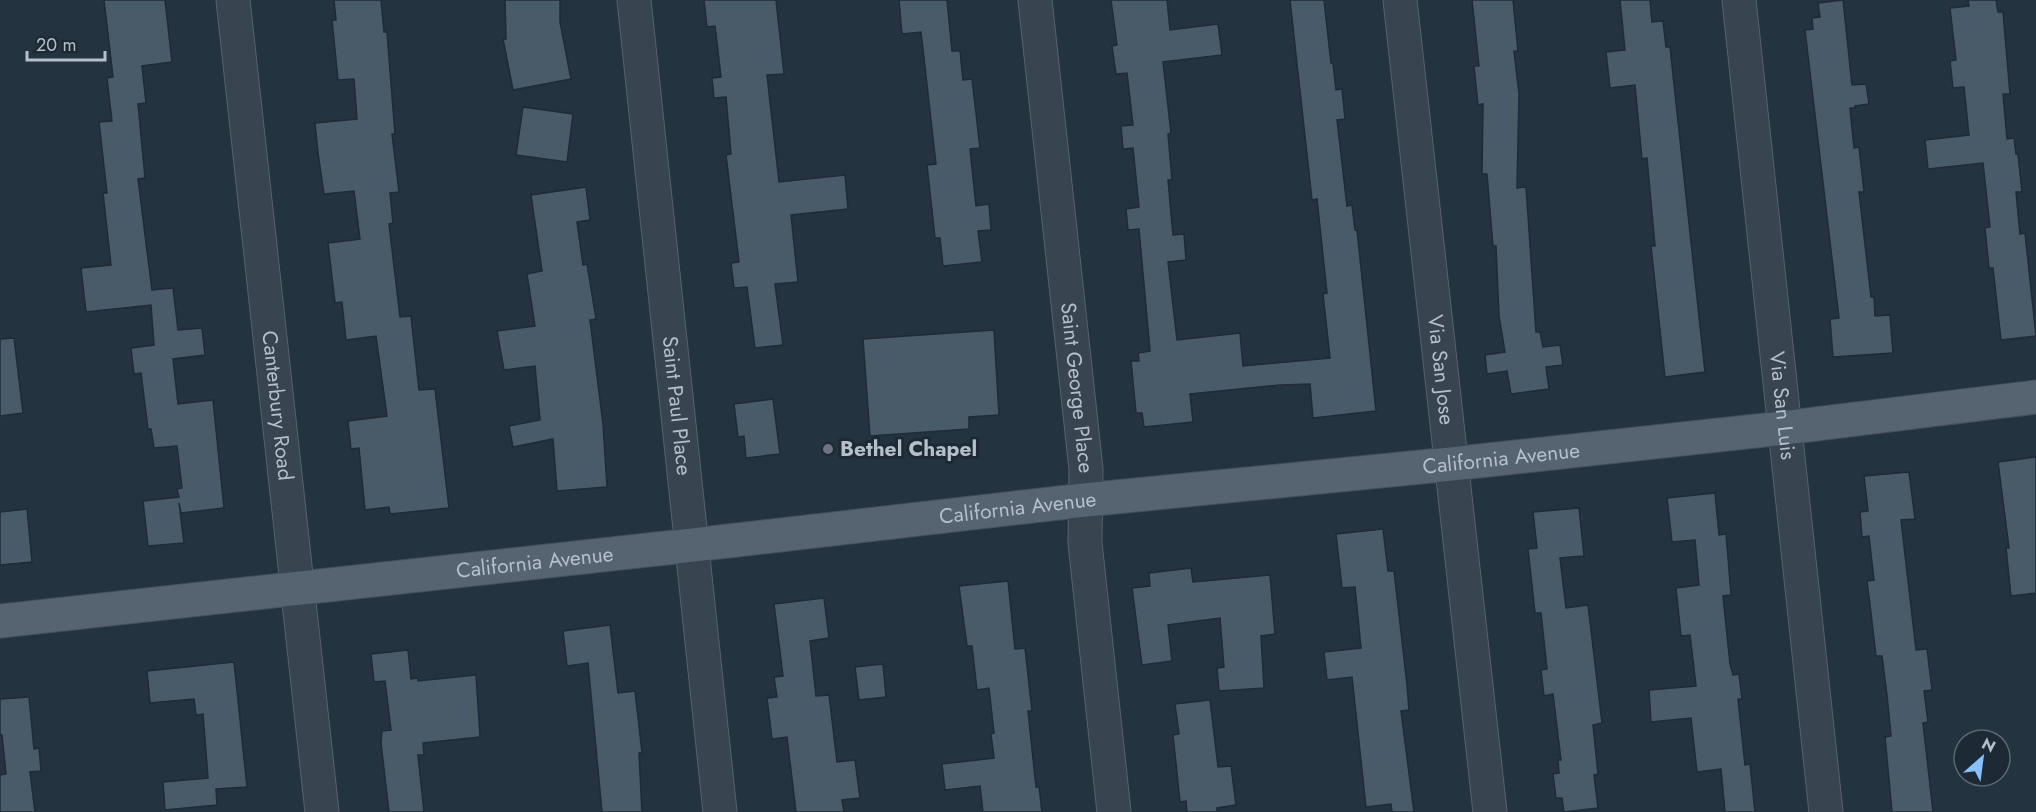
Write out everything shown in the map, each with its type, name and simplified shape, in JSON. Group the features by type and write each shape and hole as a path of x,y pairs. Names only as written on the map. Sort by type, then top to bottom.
{"main road":[{"name":"California Avenue","path":"0,621 1085,500 1783,428 2036,397"}],"street":[{"name":"Canterbury Road","path":"232,0 322,812"},
{"name":"Saint Paul Place","path":"634,0 720,812"},
{"name":"Saint George Place","path":"1035,0 1086,469 1085,543 1114,812"},
{"name":"Via San Jose","path":"1400,0 1490,812"},
{"name":"Via San Luis","path":"1739,0 1783,428 1826,812"}],"building":[{"path":"104,0 165,0 172,62 142,66 146,103 138,104 145,178 138,179 152,290 173,288 178,330 202,328 205,355 173,359 178,404 213,400 224,508 181,513 179,503 184,543 148,546 143,501 179,497 177,489 182,488 177,446 154,448 151,429 148,429 141,373 134,374 131,348 154,345 151,305 86,312 81,268 111,265 103,193 107,193 99,122 112,121 107,78 113,77"},
{"path":"334,0 381,0 384,32 387,32 395,134 392,134 399,192 390,193 393,223 389,224 400,317 411,316 419,390 435,389 449,508 390,514 389,507 365,510 359,448 351,449 348,421 387,416 376,336 346,340 342,302 335,303 328,243 360,239 354,191 324,194 318,153 315,123 357,119 354,79 338,80 332,20 336,20"},
{"path":"505,0 560,0 560,22 571,79 513,90 503,39 506,39"},
{"path":"704,0 776,0 784,74 767,75 779,182 845,175 848,209 791,215 798,282 775,284 783,345 755,348 747,287 734,288 731,263 739,262 726,155 731,154 726,97 714,98 712,78 721,77 715,26 707,27"},
{"path":"899,0 947,0 952,51 960,51 963,80 972,79 980,148 970,149 976,206 989,204 991,230 978,231 982,262 943,266 940,238 935,238 927,165 936,164 921,32 902,34"},
{"path":"1111,0 1167,0 1170,30 1218,24 1222,55 1163,62 1171,133 1168,134 1172,180 1168,180 1173,235 1184,234 1186,260 1168,262 1177,340 1240,333 1243,366 1330,358 1323,294 1327,293 1317,199 1312,200 1290,0 1324,0 1336,90 1342,89 1345,119 1337,120 1347,206 1352,205 1355,230 1357,230 1376,411 1313,418 1310,384 1280,385 1190,394 1193,422 1144,427 1142,413 1136,413 1131,361 1139,361 1138,353 1150,351 1139,229 1128,230 1126,209 1139,207 1133,148 1123,149 1121,126 1133,125 1127,73 1116,74 1112,46 1117,45"},
{"path":"1472,0 1513,0 1518,51 1514,51 1519,94 1517,188 1526,187 1536,332 1540,332 1543,347 1560,345 1563,365 1546,367 1549,389 1511,394 1507,371 1487,374 1485,355 1505,352 1499,316 1496,246 1493,246 1487,174 1482,174 1483,104 1478,105 1474,66 1479,66"},
{"path":"1620,0 1650,0 1652,22 1663,21 1666,47 1670,47 1705,372 1665,377 1651,246 1655,246 1647,158 1642,159 1635,85 1610,88 1606,52 1625,50"},
{"path":"1843,0 1852,85 1866,84 1869,104 1850,108 1854,148 1859,147 1864,192 1859,192 1871,297 1874,297 1875,316 1890,315 1893,353 1833,357 1830,319 1839,318 1805,30 1813,29 1812,18 1820,17 1818,3"},
{"path":"1968,0 1996,0 1998,12 2003,12 2010,94 2003,94 2007,139 2014,138 2016,154 2018,154 2022,192 2016,192 2020,234 2025,233 2036,336 2001,340 1993,268 1989,268 1985,228 1990,227 1983,163 1928,169 1925,140 1969,135 1964,87 1953,88 1950,61 1956,60 1950,8 1969,6"},
{"path":"523,107 573,114 567,162 516,155"},
{"path":"586,187 590,220 577,222 583,265 587,264 596,319 590,320 603,424 607,487 557,491 553,439 513,447 509,426 540,420 535,366 504,370 497,331 535,326 527,274 542,271 531,195"},
{"path":"994,330 999,415 969,417 969,429 870,436 863,339"},
{"path":"14,338 23,413 0,416 0,339"},
{"path":"773,399 780,454 746,458 744,436 738,437 734,404"},
{"path":"2036,457 2036,593 2011,596 2006,548 2009,548 1998,462"},
{"path":"1909,472 1915,519 1901,520 1916,650 1927,649 1932,690 1924,691 1928,722 1923,723 1933,812 1892,812 1885,737 1891,736 1887,695 1882,656 1876,656 1867,581 1874,580 1869,536 1862,537 1860,512 1868,511 1864,476"},
{"path":"1715,493 1719,535 1726,534 1731,595 1723,596 1730,664 1733,675 1739,674 1742,699 1738,699 1745,765 1750,764 1755,812 1725,812 1721,769 1697,772 1691,718 1651,722 1649,690 1696,686 1690,635 1681,636 1676,588 1699,585 1695,540 1672,542 1667,498"},
{"path":"1579,508 1584,556 1560,558 1566,608 1588,605 1602,723 1593,725 1598,774 1594,775 1598,808 1564,812 1562,798 1556,798 1553,774 1559,773 1558,760 1561,760 1553,694 1544,696 1541,670 1547,669 1541,613 1535,613 1528,549 1537,548 1533,512"},
{"path":"27,509 32,562 0,565 0,512"},
{"path":"1383,529 1388,571 1394,571 1407,685 1409,710 1401,711 1414,812 1392,812 1391,804 1366,807 1352,677 1327,680 1324,652 1361,648 1355,587 1342,588 1336,534"},
{"path":"1191,568 1193,582 1270,575 1275,634 1261,636 1264,688 1219,691 1217,668 1224,667 1220,618 1168,625 1172,661 1142,665 1132,588 1150,586 1149,573"},
{"path":"1008,581 1015,649 1025,648 1032,711 1028,711 1036,787 1039,787 1042,812 983,812 980,786 945,790 942,764 994,758 989,688 977,690 972,646 967,646 959,586"},
{"path":"824,598 829,638 810,641 816,696 829,695 837,762 855,760 860,798 842,800 844,812 796,812 787,737 772,739 767,698 777,697 774,677 783,676 774,604"},
{"path":"610,625 618,693 635,691 642,753 639,753 642,812 602,812 588,663 567,666 563,631"},
{"path":"408,650 411,679 418,678 418,681 476,675 480,737 423,743 424,755 418,755 424,812 389,812 381,743 382,731 391,730 385,681 374,682 371,654"},
{"path":"234,662 247,787 216,789 217,805 165,810 163,782 208,778 203,714 196,715 194,699 150,703 147,671"},
{"path":"883,664 886,697 859,700 855,667"},
{"path":"29,697 34,749 39,748 41,771 30,772 35,812 0,812 0,775 6,774 2,735 0,735 0,699"},
{"path":"1210,700 1218,767 1231,766 1236,805 1217,808 1217,812 1187,812 1186,801 1180,802 1173,735 1179,734 1175,704"}],"place":[{"name":"Bethel Chapel","path":"828,449"}]}
